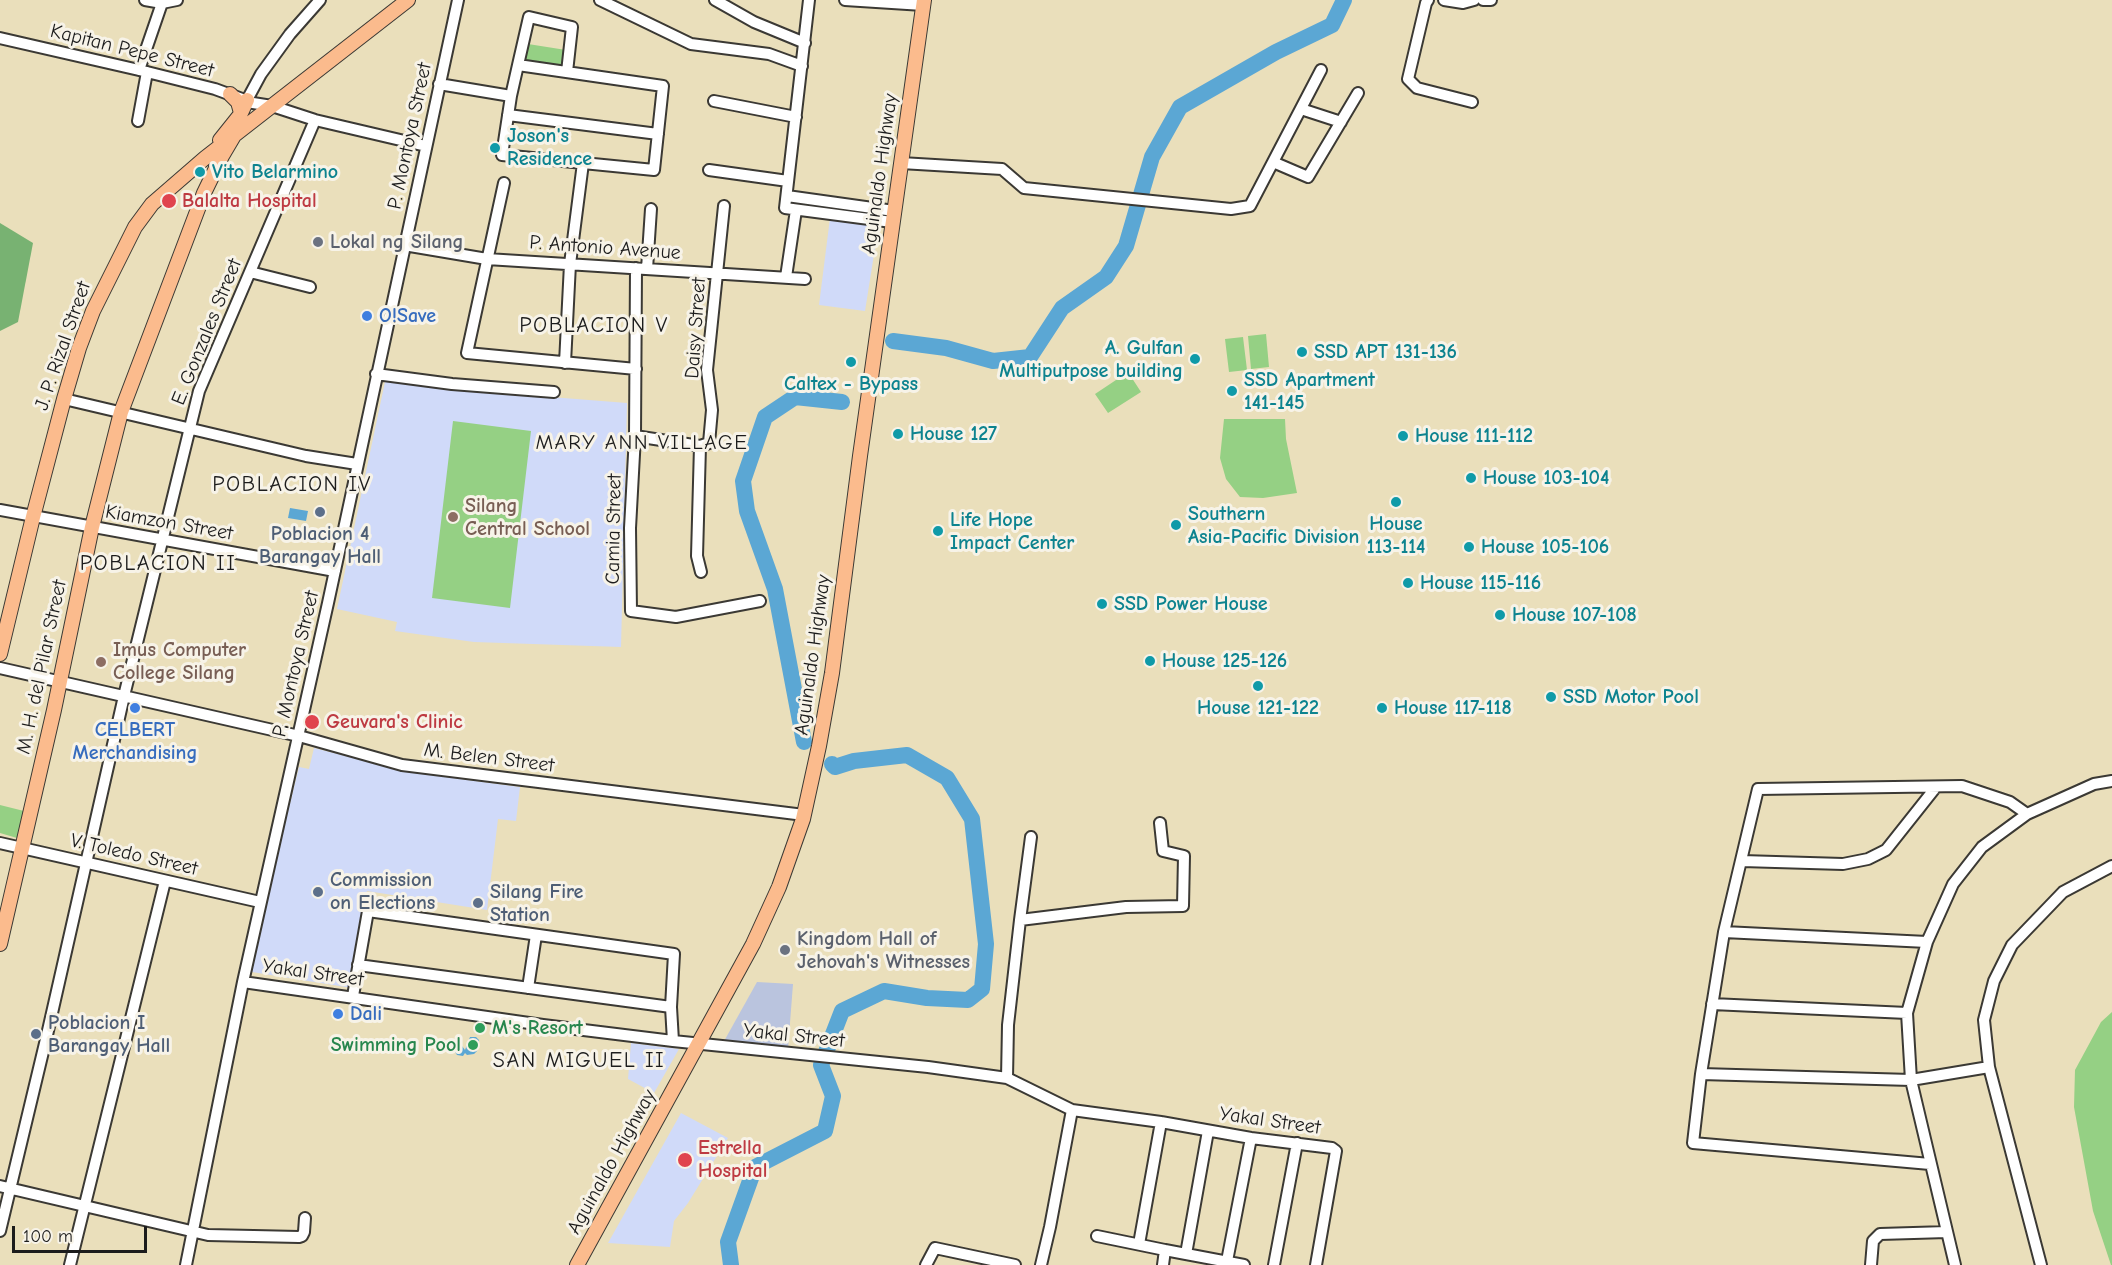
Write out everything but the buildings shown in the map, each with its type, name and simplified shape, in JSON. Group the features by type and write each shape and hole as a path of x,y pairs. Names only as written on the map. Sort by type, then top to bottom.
{"main road":[{"name":"J. P. Rizal Street","path":"0,654 64,399 93,310 135,227 152,204 205,158 408,0"},
{"name":"Aguinaldo Highway","path":"577,1265 700,1045 762,927 787,866 804,815 832,673 923,3"},
{"path":"205,158 247,105 238,102 230,94"},
{"name":"M. H. del Pilar Street","path":"0,944 60,681 92,527 121,412 204,193 235,134"}],"street":[{"path":"145,0 162,3 177,0"},
{"path":"247,105 261,74 290,34 320,0"},
{"name":"P. Montoya Street","path":"186,1265 260,902 299,736 458,0"},
{"path":"600,0 691,44 770,54 802,66"},
{"path":"715,0 754,22 805,43"},
{"path":"809,0 785,208 893,216"},
{"path":"845,0 923,3"},
{"path":"1428,0 1408,79 1417,88 1472,102"},
{"path":"1444,0 1463,3 1474,0"},
{"path":"1483,0 1491,0"},
{"path":"138,121 143,71 162,3"},
{"path":"518,65 663,86 654,170 502,155 511,96 518,65 529,17 572,27 567,72"},
{"name":"Kapitan Pepe Street","path":"0,38 230,94"},
{"path":"901,163 1002,169 1024,188 1231,208 1250,206 1322,70"},
{"path":"439,84 511,96"},
{"path":"1273,162 1308,177 1358,93"},
{"path":"714,101 796,117"},
{"path":"247,105 272,106 315,120 426,146"},
{"path":"247,105 259,109 259,114 255,119"},
{"path":"1301,109 1341,122"},
{"path":"508,115 658,134"},
{"name":"E. Gonzales Street","path":"0,1231 5,1187 199,391 315,120"},
{"path":"565,363 570,264 583,163"},
{"path":"709,170 788,181"},
{"path":"504,183 467,353 636,369"},
{"path":"787,196 893,216"},
{"name":"Daisy Street","path":"701,572 697,556 700,446 709,443 712,432 707,370 724,206"},
{"name":"Camia Street","path":"651,209 641,269 636,369 630,528 631,610 676,617 760,601"},
{"path":"786,277 796,210"},
{"name":"P. Antonio Avenue","path":"404,245 487,259 805,279"},
{"path":"250,272 310,287"},
{"path":"376,374 452,384 554,392"},
{"path":"64,399 306,456 357,464"},
{"path":"635,436 700,446"},
{"name":"Kiamzon Street","path":"0,510 335,571"},
{"name":"M. Belen Street","path":"0,668 299,736 366,756 427,769 804,815"},
{"path":"1955,1265 1911,1080 1906,1013 1927,942 1953,884 1982,847 2027,814 2094,784 2112,781"},
{"path":"1930,1164 1693,1143 1701,1074 1724,932 1758,789 1962,786 2010,802 2027,814"},
{"path":"1742,861 1843,864 1868,859 1886,850 1936,788"},
{"path":"1020,920 1126,907 1183,906 1184,856 1163,851 1160,823"},
{"path":"1007,1078 1008,1024 1031,837"},
{"name":"V. Toledo Street","path":"0,843 260,902"},
{"path":"2041,1265 1989,1067 1984,1020 1994,981 2012,945 2063,892 2112,866"},
{"path":"70,1265 165,881"},
{"path":"353,996 368,911 674,954 671,1007 673,1041"},
{"path":"1724,932 1927,942"},
{"path":"528,988 536,935"},
{"path":"358,965 671,1007"},
{"name":"Yakal Street","path":"243,982 700,1045 928,1067 1007,1078 1072,1110 1335,1149 1316,1265"},
{"path":"1712,1004 1906,1013"},
{"path":"1701,1074 1911,1080 1989,1067"},
{"path":"1041,1265 1072,1110"},
{"path":"1139,1244 1161,1122"},
{"path":"1186,1254 1208,1131"},
{"path":"1227,1261 1251,1138"},
{"path":"1274,1265 1297,1143"},
{"path":"5,1187 193,1232 219,1236 298,1237 304,1232 305,1218"},
{"path":"1871,1265 1873,1241 1880,1234 1947,1232"},
{"path":"1097,1236 1244,1265"},
{"path":"926,1265 935,1248 1015,1265"},
{"path":"1163,1265 1165,1250"}],"shaded area":[{"path":"830,218 879,223 865,311 819,305"},
{"name":"Silang Central School","path":"386,377 538,396 627,403 621,647 474,642 395,631 397,622 337,609"},
{"path":"314,748 409,772 520,787 516,821 498,819 487,910 367,891 352,988 252,972 267,896 299,767 309,769"},
{"path":"757,982 793,984 788,1049 723,1043"},
{"path":"631,1043 679,1049 654,1093 628,1079"},
{"path":"681,1113 728,1138 688,1203 674,1221 670,1247 608,1243"}],"green space":[{"path":"528,44 566,50 563,67 525,61"},
{"path":"0,223 33,243 18,322 0,331"},
{"path":"1266,334 1269,367 1251,369 1248,336"},
{"path":"1243,337 1247,370 1229,372 1225,339"},
{"path":"1128,372 1141,392 1108,413 1095,394"},
{"path":"1224,419 1285,419 1286,439 1297,493 1263,498 1240,497 1226,479 1220,458"},
{"path":"453,421 531,431 510,608 432,598"},
{"path":"0,805 24,811 17,838 0,833"},
{"path":"2112,1012 2111,1265 2093,1211 2074,1107 2075,1070 2101,1022"}],"water":[{"path":"290,508 308,511 306,521 288,518"},
{"name":"Swimming Pool","path":"470,1037 476,1037 479,1040 477,1051 474,1054 457,1055 455,1052 457,1048 462,1046 465,1050"}],"waterway":[{"path":"893,341 946,348 993,361 1030,357 1062,308 1106,277 1126,246 1152,157 1180,107 1276,52 1332,25 1344,0"},
{"path":"804,742 775,589 747,511 743,481 765,417 795,397 842,402"},
{"path":"731,1265 728,1242 755,1167 825,1131 833,1096 821,1065 842,1011 884,991 927,998 968,1000 982,989 986,944 972,819 947,778 907,755 854,761 835,767 832,764"}],"place":[{"name":"Joson's Residence","path":"495,148"},
{"name":"Vito Belarmino","path":"200,172"},
{"name":"Balalta Hospital","path":"169,201"},
{"name":"Lokal ng Silang","path":"318,242"},
{"name":"O!Save","path":"367,316"},
{"name":"SSD APT 131-136","path":"1302,352"},
{"name":"A. Gulfan Multiputpose building","path":"1195,359"},
{"name":"Caltex - Bypass","path":"851,362"},
{"name":"SSD Apartment 141-145","path":"1232,391"},
{"name":"House 127","path":"898,434"},
{"name":"House 111-112","path":"1403,436"},
{"name":"House 103-104","path":"1471,478"},
{"name":"House 113-114","path":"1396,502"},
{"name":"Poblacion 4 Barangay Hall","path":"320,512"},
{"name":"Silang Central School","path":"453,517"},
{"name":"Southern Asia-Pacific Division","path":"1176,525"},
{"name":"Life Hope Impact Center","path":"938,531"},
{"name":"House 105-106","path":"1469,547"},
{"name":"House 115-116","path":"1408,583"},
{"name":"SSD Power House","path":"1102,604"},
{"name":"House 107-108","path":"1500,615"},
{"name":"House 125-126","path":"1150,661"},
{"name":"Imus Computer College Silang","path":"101,662"},
{"name":"House 121-122","path":"1258,686"},
{"name":"SSD Motor Pool","path":"1551,697"},
{"name":"CELBERT Merchandising","path":"135,708"},
{"name":"House 117-118","path":"1382,708"},
{"name":"Geuvara's Clinic","path":"312,722"},
{"name":"Commission on Elections","path":"318,892"},
{"name":"Silang Fire Station","path":"478,903"},
{"name":"Kingdom Hall of Jehovah's Witnesses","path":"785,950"},
{"name":"Dali","path":"338,1014"},
{"name":"M's Resort","path":"480,1028"},
{"name":"Poblacion I Barangay Hall","path":"36,1034"},
{"name":"Swimming Pool","path":"473,1045"},
{"name":"Estrella Hospital","path":"685,1160"}],"district":[{"name":"POBLACION V","path":"594,326"},
{"name":"MARY ANN VILLAGE","path":"642,443"},
{"name":"POBLACION IV","path":"292,485"},
{"name":"POBLACION II","path":"158,564"},
{"name":"SAN MIGUEL II","path":"579,1061"}]}
